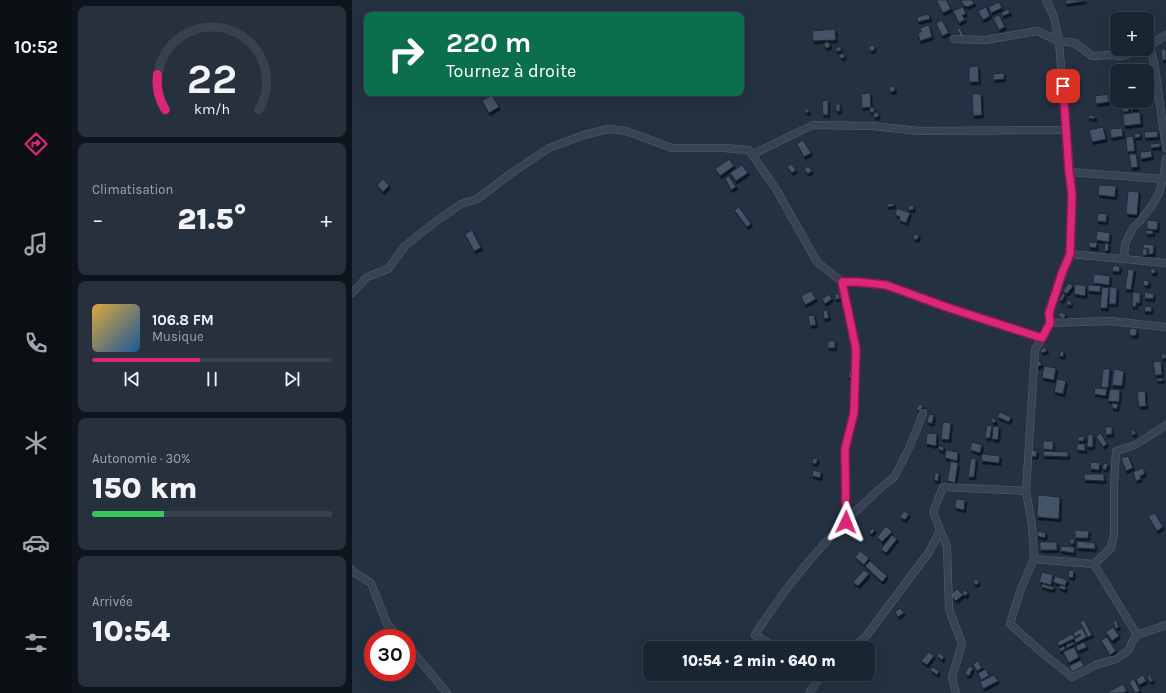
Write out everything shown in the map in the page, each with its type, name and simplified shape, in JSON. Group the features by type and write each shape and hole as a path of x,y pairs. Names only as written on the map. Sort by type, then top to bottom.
{"street":[{"path":"1046,0 1054,17 1059,41 1072,193 1070,254 1049,313 1050,323 1035,350 1026,491 1032,525 1034,559 1020,591 1010,624 1072,678 1096,665 1116,659 1129,650 1137,635 1166,625"},
{"path":"954,39 986,40 1037,31 1059,41 1075,43 1092,56 1110,55"},
{"path":"1154,42 1166,35"},
{"path":"1151,56 1164,110 1166,148"},
{"path":"753,154 813,125 872,126 920,131 1066,130"},
{"path":"352,293 367,277 388,270 405,246 461,204 477,199 549,148 584,135 608,129 626,130 672,148 749,150 776,190 818,262 842,282 856,349 854,413 845,449 846,522"},
{"path":"1124,259 1125,244 1133,228 1151,207 1159,193 1166,159"},
{"path":"1069,172 1163,179"},
{"path":"1070,254 1166,262"},
{"path":"842,282 886,285 949,308 1042,338"},
{"path":"1050,323 1110,321 1166,327"},
{"path":"766,641 756,635 790,584 846,522 883,486 893,479 911,444 923,413"},
{"path":"1034,559 1094,564 1111,548 1114,535 1116,451 1135,444 1166,425"},
{"path":"956,693 952,677 962,644 949,609 947,547 933,512 943,487 1026,491"},
{"path":"860,641 872,629 929,552 940,531"},
{"path":"1094,564 1137,635"},
{"path":"352,570 371,583 387,624 392,629"},
{"path":"416,656 448,693"},
{"path":"808,693 815,681"}],"building":[{"path":"936,0 946,0 951,9 943,13"},
{"path":"961,0 972,0 974,4 967,7 964,6"},
{"path":"1065,0 1085,0 1085,1 1066,4"},
{"path":"999,2 1002,8 991,13 989,7"},
{"path":"963,7 966,14 962,15 965,20 959,23 953,11"},
{"path":"986,7 990,16 983,20 978,11"},
{"path":"1008,9 1010,13 1003,16 1001,13"},
{"path":"929,14 930,19 918,22 917,17"},
{"path":"999,15 1005,27 999,30 993,18"},
{"path":"942,20 949,33 942,36 936,23"},
{"path":"929,25 932,37 920,41 918,33 921,32 920,28"},
{"path":"960,28 964,36 961,37 957,29"},
{"path":"835,29 836,40 813,41 812,31"},
{"path":"827,42 830,45 827,48 824,45"},
{"path":"872,45 875,48 872,51 869,48"},
{"path":"836,47 841,47 841,51 836,51"},
{"path":"1161,49 1166,49 1166,60 1162,60"},
{"path":"840,54 844,54 844,58 840,58"},
{"path":"978,66 979,82 969,82 969,67"},
{"path":"1004,73 1004,79 993,80 993,74"},
{"path":"892,86 895,89 892,92 889,89"},
{"path":"870,93 871,107 862,108 861,94"},
{"path":"972,94 981,94 982,115 973,116"},
{"path":"1108,94 1109,102 1096,104 1095,96"},
{"path":"493,96 499,107 489,113 482,101"},
{"path":"828,100 828,115 823,115 822,101"},
{"path":"836,104 840,104 840,111 836,111"},
{"path":"870,108 874,108 874,112 870,112"},
{"path":"1123,108 1129,108 1129,111 1123,112"},
{"path":"805,109 809,109 809,113 805,113"},
{"path":"1140,112 1141,124 1124,126 1123,114"},
{"path":"874,113 878,113 878,117 874,117"},
{"path":"1089,115 1095,116 1095,119 1088,118"},
{"path":"1103,127 1106,139 1092,142 1089,130"},
{"path":"1122,128 1123,136 1111,138 1110,129"},
{"path":"1157,131 1158,137 1145,138 1144,132"},
{"path":"1140,133 1140,137 1135,138 1134,134"},
{"path":"1133,136 1135,151 1127,152 1126,137"},
{"path":"803,140 811,153 804,157 797,144"},
{"path":"1160,143 1160,147 1151,148 1150,144"},
{"path":"1151,151 1152,157 1141,159 1140,152"},
{"path":"1129,154 1136,154 1138,167 1131,168"},
{"path":"729,159 734,166 720,176 715,169"},
{"path":"791,164 796,170 792,173 787,167"},
{"path":"742,165 748,173 736,181 730,173"},
{"path":"808,166 812,171 808,174 804,169"},
{"path":"729,176 736,187 731,190 725,178"},
{"path":"383,179 389,186 383,192 377,185"},
{"path":"1099,185 1116,186 1115,197 1098,195"},
{"path":"1128,191 1139,192 1137,215 1126,214"},
{"path":"894,203 894,206 887,207 887,204"},
{"path":"909,205 914,206 913,210 908,210"},
{"path":"739,207 751,224 747,227 734,210"},
{"path":"897,208 910,213 906,223 899,220 900,217 895,215"},
{"path":"1098,213 1107,214 1106,222 1097,221"},
{"path":"1147,220 1158,221 1157,230 1147,229"},
{"path":"472,230 481,248 474,251 465,234"},
{"path":"1146,230 1153,231 1153,234 1146,234"},
{"path":"1097,231 1110,233 1109,242 1096,240"},
{"path":"914,234 919,235 917,240 913,239"},
{"path":"1089,242 1097,243 1096,248 1089,247"},
{"path":"1105,243 1109,244 1108,251 1104,251"},
{"path":"1143,244 1154,245 1153,254 1148,254 1149,249 1143,248"},
{"path":"1143,248 1147,249 1147,255 1142,255"},
{"path":"1113,265 1120,267 1119,272 1112,271"},
{"path":"1153,268 1156,271 1153,274 1150,271"},
{"path":"1128,269 1134,270 1131,290 1125,289"},
{"path":"1094,274 1110,276 1109,285 1093,283"},
{"path":"1146,280 1149,283 1146,286 1143,283"},
{"path":"1069,283 1073,286 1067,294 1063,291"},
{"path":"1075,284 1086,286 1085,296 1074,294"},
{"path":"1088,285 1101,286 1100,292 1088,291"},
{"path":"1102,287 1109,288 1107,308 1100,308"},
{"path":"1110,287 1117,288 1116,304 1109,304"},
{"path":"811,291 816,299 805,305 801,296"},
{"path":"1133,292 1140,293 1140,303 1136,303 1136,307 1132,306"},
{"path":"1145,292 1154,294 1153,299 1144,298"},
{"path":"1063,293 1065,295 1062,301 1059,300"},
{"path":"829,294 832,299 825,304 822,299"},
{"path":"835,294 839,294 840,299 835,299"},
{"path":"1067,301 1071,301 1071,305 1067,305"},
{"path":"1145,306 1152,307 1151,312 1144,311"},
{"path":"827,310 829,318 824,319 823,311"},
{"path":"1061,312 1066,315 1063,319 1058,315"},
{"path":"814,315 816,325 810,326 808,316"},
{"path":"1131,328 1135,328 1137,332 1135,336 1131,336 1129,334 1129,330"},
{"path":"828,341 835,341 835,348 828,348"},
{"path":"1045,347 1047,351 1042,353 1040,350"},
{"path":"1061,351 1064,352 1063,357 1059,356"},
{"path":"1166,353 1166,358 1162,359 1161,355"},
{"path":"1040,361 1042,365 1037,367 1035,363"},
{"path":"1161,361 1162,375 1155,375 1153,362"},
{"path":"1044,366 1056,368 1054,380 1042,378"},
{"path":"1103,369 1110,369 1108,388 1101,387"},
{"path":"1114,369 1124,371 1122,386 1112,385"},
{"path":"849,372 852,372 851,378 848,377"},
{"path":"1163,378 1163,381 1157,381 1156,379"},
{"path":"1057,379 1066,381 1063,394 1054,392"},
{"path":"1095,388 1107,389 1106,396 1094,394"},
{"path":"1110,389 1120,390 1119,402 1108,401"},
{"path":"1145,391 1146,406 1139,407 1137,392"},
{"path":"1112,403 1118,404 1117,409 1112,408"},
{"path":"920,404 923,406 920,411 916,409"},
{"path":"1000,412 1011,417 1009,422 997,417"},
{"path":"929,414 934,415 932,424 927,422"},
{"path":"994,418 996,422 993,423 991,419"},
{"path":"943,422 951,423 949,440 941,439"},
{"path":"987,425 992,426 990,438 985,438"},
{"path":"993,426 999,427 998,440 992,439"},
{"path":"1105,427 1112,427 1112,434 1106,435"},
{"path":"1134,430 1136,434 1132,435 1131,431"},
{"path":"927,433 937,434 936,446 926,444"},
{"path":"1101,433 1107,444 1103,447 1096,436"},
{"path":"1088,434 1093,435 1093,447 1087,447"},
{"path":"1084,436 1084,441 1078,441 1078,437"},
{"path":"1043,441 1053,441 1053,450 1043,449"},
{"path":"972,442 982,445 980,453 970,450"},
{"path":"1077,444 1085,444 1085,451 1077,450"},
{"path":"939,446 944,447 943,451 938,449"},
{"path":"946,450 958,452 957,461 945,458"},
{"path":"1032,450 1037,451 1036,457 1031,456"},
{"path":"1043,451 1068,452 1068,457 1043,456"},
{"path":"982,454 1000,456 999,463 981,461"},
{"path":"1128,456 1133,468 1126,471 1121,458"},
{"path":"813,458 818,459 816,464 812,463"},
{"path":"971,458 976,459 974,477 968,477"},
{"path":"951,461 958,463 955,483 947,481"},
{"path":"1091,462 1100,463 1099,470 1090,469"},
{"path":"1104,463 1108,464 1106,470 1102,468"},
{"path":"1143,468 1145,474 1140,476 1141,479 1136,481 1133,472"},
{"path":"813,470 821,472 820,478 812,476"},
{"path":"935,473 939,473 938,481 934,480"},
{"path":"1084,474 1104,474 1104,481 1084,480"},
{"path":"1038,495 1060,497 1059,519 1037,517"},
{"path":"956,499 965,500 964,510 955,508"},
{"path":"904,511 909,514 905,520 900,517"},
{"path":"1155,513 1163,527 1157,531 1148,516"},
{"path":"886,526 892,532 882,542 877,537"},
{"path":"872,528 875,530 872,534 869,533"},
{"path":"1075,530 1089,531 1088,538 1075,538"},
{"path":"1038,531 1046,533 1045,538 1037,536"},
{"path":"892,535 897,539 886,553 881,549"},
{"path":"1070,539 1074,539 1074,544 1070,544"},
{"path":"1077,541 1095,543 1095,549 1077,548"},
{"path":"1040,542 1057,542 1057,550 1040,550"},
{"path":"1061,546 1074,547 1074,553 1060,551"},
{"path":"860,551 869,558 864,565 855,557"},
{"path":"870,561 887,576 882,582 865,566"},
{"path":"864,570 869,574 858,586 853,582"},
{"path":"1069,570 1074,571 1073,578 1068,577"},
{"path":"1042,572 1053,575 1051,585 1039,582"},
{"path":"1055,576 1067,580 1065,586 1053,582"},
{"path":"976,579 979,582 976,585 973,582"},
{"path":"1042,584 1054,587 1053,590 1041,587"},
{"path":"1060,585 1066,587 1065,590 1059,588"},
{"path":"957,589 963,595 956,601 950,595"},
{"path":"964,590 968,592 966,596 962,594"},
{"path":"900,608 904,613 898,617 895,612"},
{"path":"1084,620 1092,635 1088,637 1080,622"},
{"path":"1116,620 1119,627 1116,629 1113,622"},
{"path":"1113,627 1119,636 1112,641 1106,632"},
{"path":"1082,628 1087,637 1076,643 1074,639 1081,635 1080,634 1075,637 1073,633"},
{"path":"1072,634 1075,638 1059,646 1057,642"},
{"path":"1107,637 1116,651 1110,655 1101,640"},
{"path":"1073,642 1074,644 1067,648 1066,645"},
{"path":"1084,642 1087,647 1078,651 1076,646"},
{"path":"1064,646 1065,649 1060,652 1059,649"},
{"path":"1074,647 1079,657 1069,663 1063,652"},
{"path":"929,652 934,656 927,665 921,661"},
{"path":"939,653 944,657 942,660 937,656"},
{"path":"1081,660 1084,666 1072,672 1069,666"},
{"path":"978,661 982,668 977,671 973,664"},
{"path":"969,666 973,668 969,676 965,674"},
{"path":"933,667 939,671 937,675 930,670"},
{"path":"986,669 989,676 981,680 978,673"},
{"path":"994,675 998,681 983,689 980,682"},
{"path":"1143,675 1146,681 1139,685 1136,679"},
{"path":"1150,675 1153,681 1150,682 1147,676"},
{"path":"1134,679 1140,691 1136,693 1129,682"},
{"path":"1123,684 1127,691 1123,693 1106,693"}],"route":[{"path":"846,522 845,449 854,413 856,349 842,282 886,285 949,308 1042,338 1050,323 1049,313 1070,254 1072,193 1069,172 1063,86"}]}
